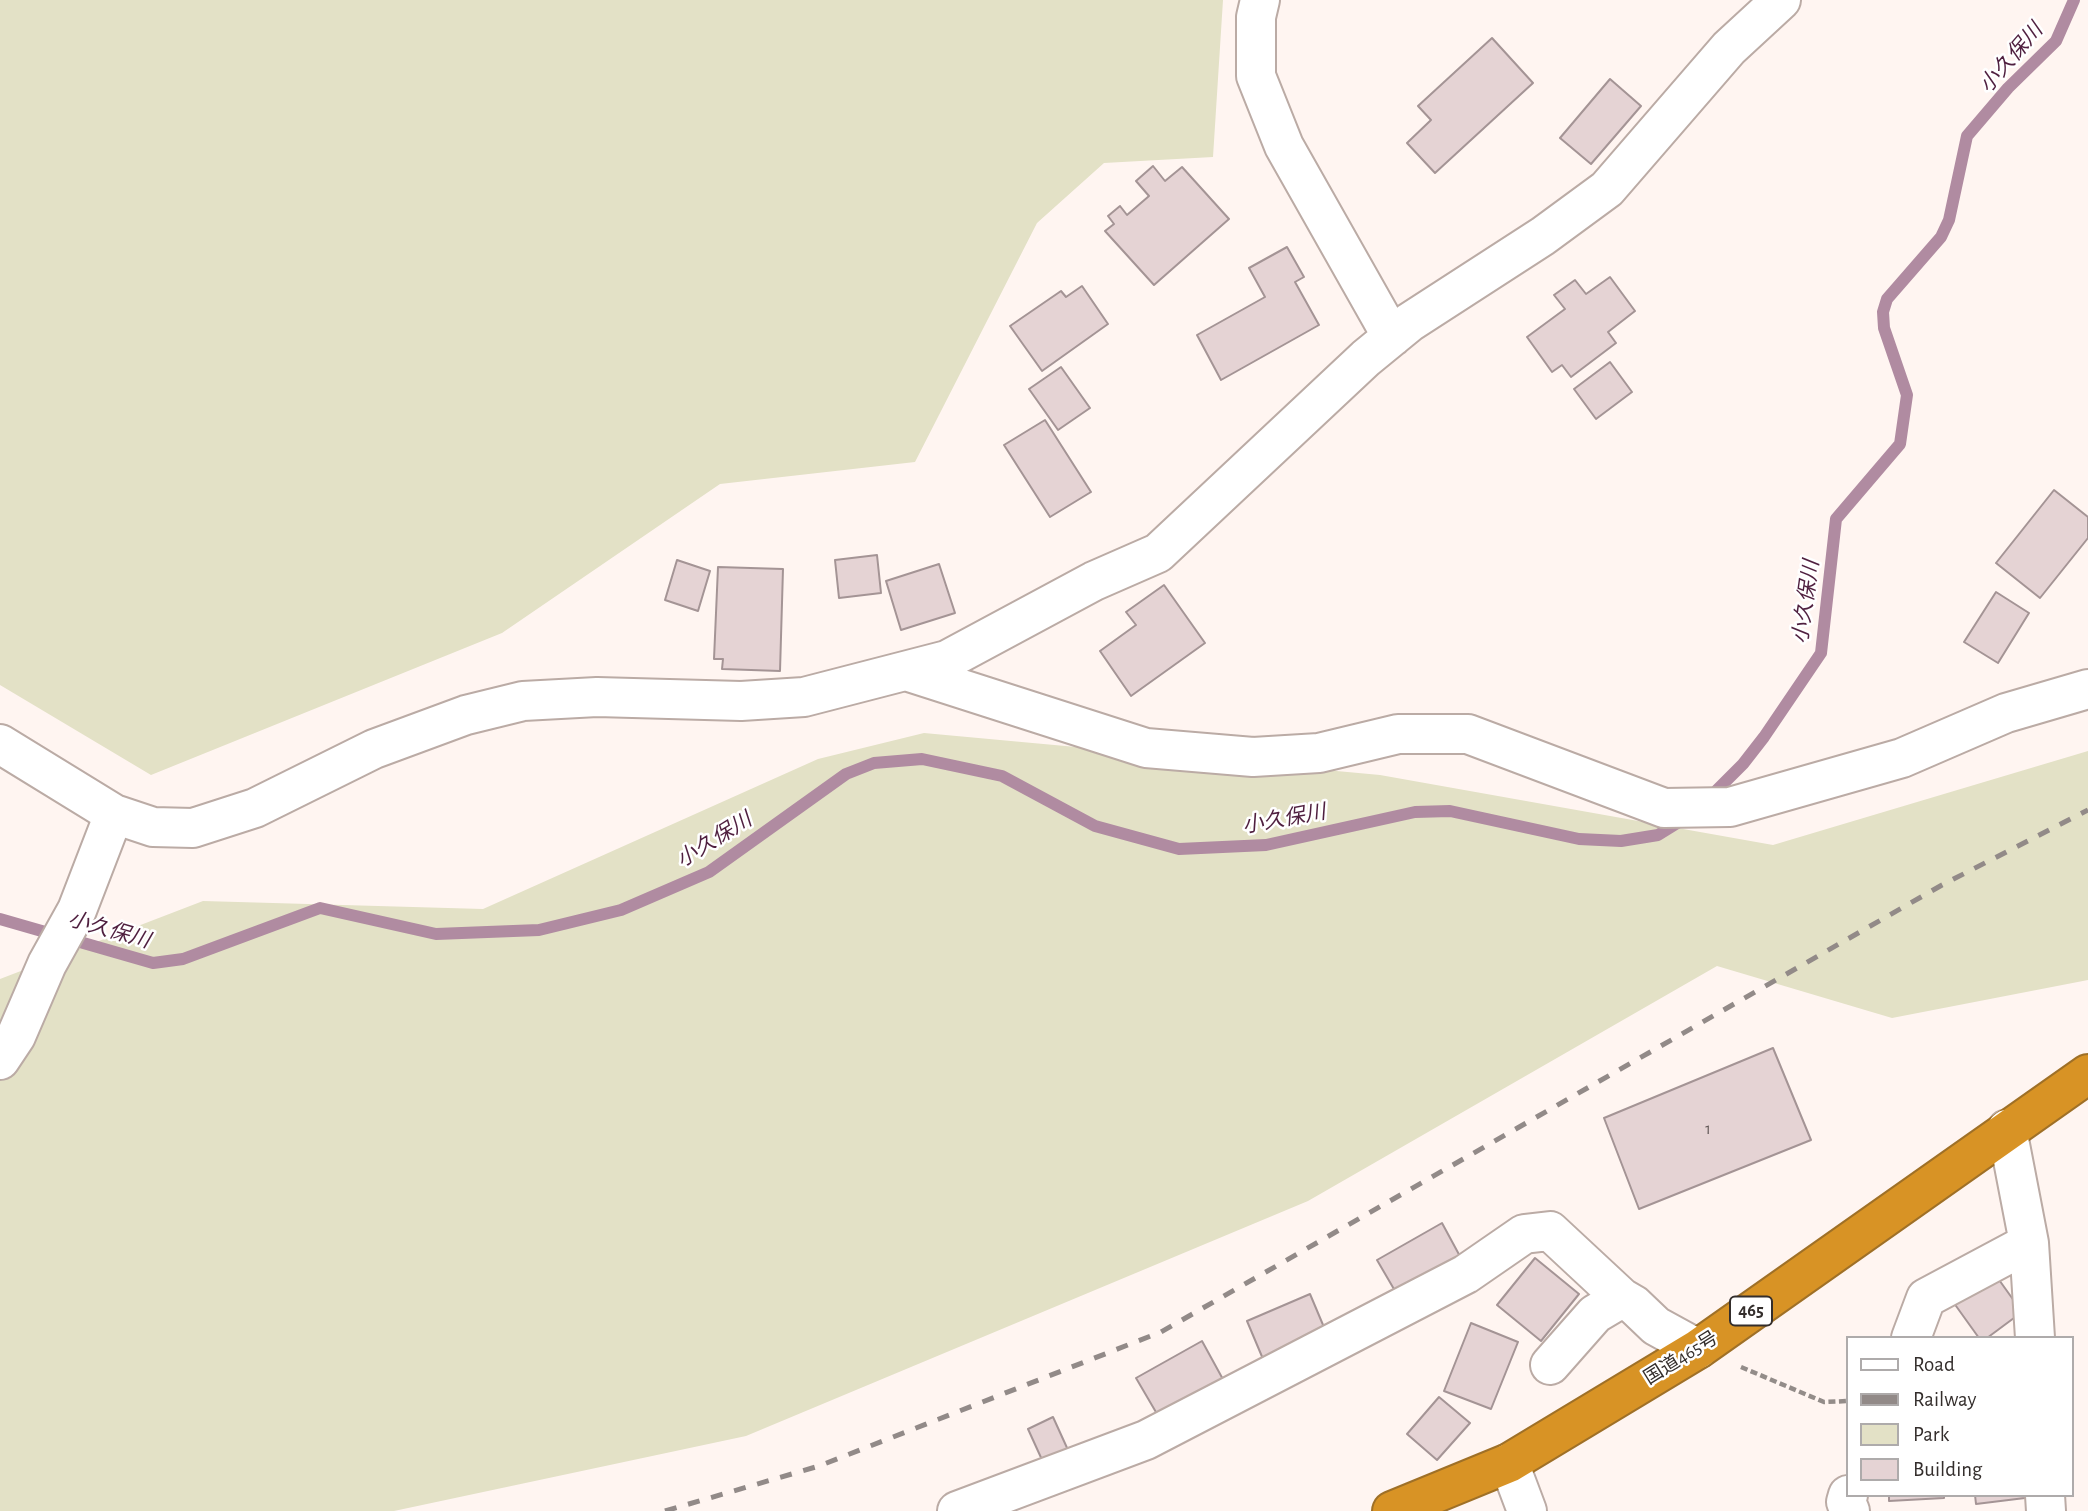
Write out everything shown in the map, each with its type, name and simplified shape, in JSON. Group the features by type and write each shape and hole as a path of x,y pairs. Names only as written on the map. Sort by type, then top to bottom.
{"highway":[{"name":"国道465号","path":"1392,1511 1509,1463 1698,1349 2088,1074"}],"street":[{"path":"1260,0 1256,17 1256,76 1284,146 1392,337"},
{"path":"0,744 114,814 153,827 193,828 255,808 374,749 466,715 523,701 597,697 741,701 804,696 909,672 947,660 1094,581 1158,553 1366,358 1392,337 1607,189 1729,48 1781,0"},
{"path":"909,672 1146,748 1253,757 1318,753 1398,734 1468,734 1664,808 1730,807 1902,758 2006,713 2088,689"},
{"path":"0,1060 16,1036 47,964 77,909 114,814"},
{"path":"2007,1129 2029,1243 2035,1336"},
{"path":"957,1511 1146,1440 1466,1274 1524,1234 1550,1231 1656,1326 1698,1349"},
{"path":"1912,1336 1926,1298 2029,1243"},
{"path":"1550,1365 1595,1314 1622,1298"},
{"path":"1509,1463 1527,1511"}],"path":[{"path":"1698,1349 1824,1402 1846,1401"}],"green space":[{"path":"0,0 1223,0 1213,157 1104,163 1037,223 915,462 720,484 502,633 151,775 0,685"},
{"path":"924,733 1380,775 1773,845 2088,751 2088,980 1892,1018 1717,966 1308,1201 746,1436 394,1511 0,1511 0,979 203,901 483,909 818,759"}],"building":[{"path":"1492,38 1533,83 1435,173 1407,143 1431,120 1418,106"},
{"path":"1610,79 1641,106 1591,164 1560,138"},
{"path":"1153,166 1165,181 1182,167 1229,219 1154,285 1105,231 1114,224 1108,216 1120,206 1127,215 1149,196 1136,181"},
{"path":"1287,247 1304,277 1295,282 1319,325 1221,380 1197,335 1265,297 1249,268"},
{"path":"1610,277 1635,311 1608,332 1616,343 1571,377 1562,365 1552,372 1527,337 1565,309 1554,295 1575,280 1586,294"},
{"path":"1082,286 1108,324 1042,371 1010,326 1061,291 1066,297"},
{"path":"1610,362 1632,392 1596,419 1574,389"},
{"path":"1061,367 1090,408 1058,430 1029,389"},
{"path":"1045,420 1091,492 1050,517 1004,445"},
{"path":"2054,490 2088,517 2088,538 2040,598 1996,563"},
{"path":"877,555 881,593 839,598 835,560"},
{"path":"677,560 710,571 698,611 665,600"},
{"path":"939,564 955,613 901,630 886,581"},
{"path":"718,567 783,569 780,671 722,669 723,659 714,659"},
{"path":"1164,585 1205,643 1131,696 1100,651 1136,625 1126,612"},
{"path":"1996,592 2029,613 1998,663 1964,642"},
{"path":"1773,1048 1811,1140 1639,1209 1604,1118"},
{"path":"1442,1223 1462,1260 1398,1296 1377,1260"},
{"path":"1535,1258 1579,1294 1541,1341 1497,1305"},
{"path":"1992,1270 2022,1312 1990,1336 1978,1336 1951,1299"},
{"path":"1310,1294 1326,1332 1263,1359 1247,1321"},
{"path":"1471,1323 1518,1342 1491,1409 1444,1391"},
{"path":"1202,1341 1225,1383 1160,1419 1136,1378"},
{"path":"1439,1397 1470,1423 1437,1460 1407,1434"},
{"path":"1053,1417 1068,1450 1043,1462 1028,1429"},
{"path":"1889,1497 1944,1497 1944,1498 1889,1501"},
{"path":"1975,1497 2025,1497 2025,1498 1976,1504"}],"waterway":[{"name":"小久保川","path":"1708,799 1743,764 1764,737 1821,653 1836,519 1900,444 1907,395 1884,328 1883,312 1887,299 1941,237 1949,220 1967,136 2008,88 2056,41 2074,0"},
{"name":"小久保川","path":"0,919 153,963 183,959 320,908 436,934 539,930 621,910 709,872 846,774 874,763 922,759 1002,776 1095,826 1179,849 1266,845 1415,812 1450,811 1579,839 1621,841 1658,835 1687,817"}],"railway":[{"path":"665,1511 819,1466 1161,1332 1942,885 2088,810"}]}
